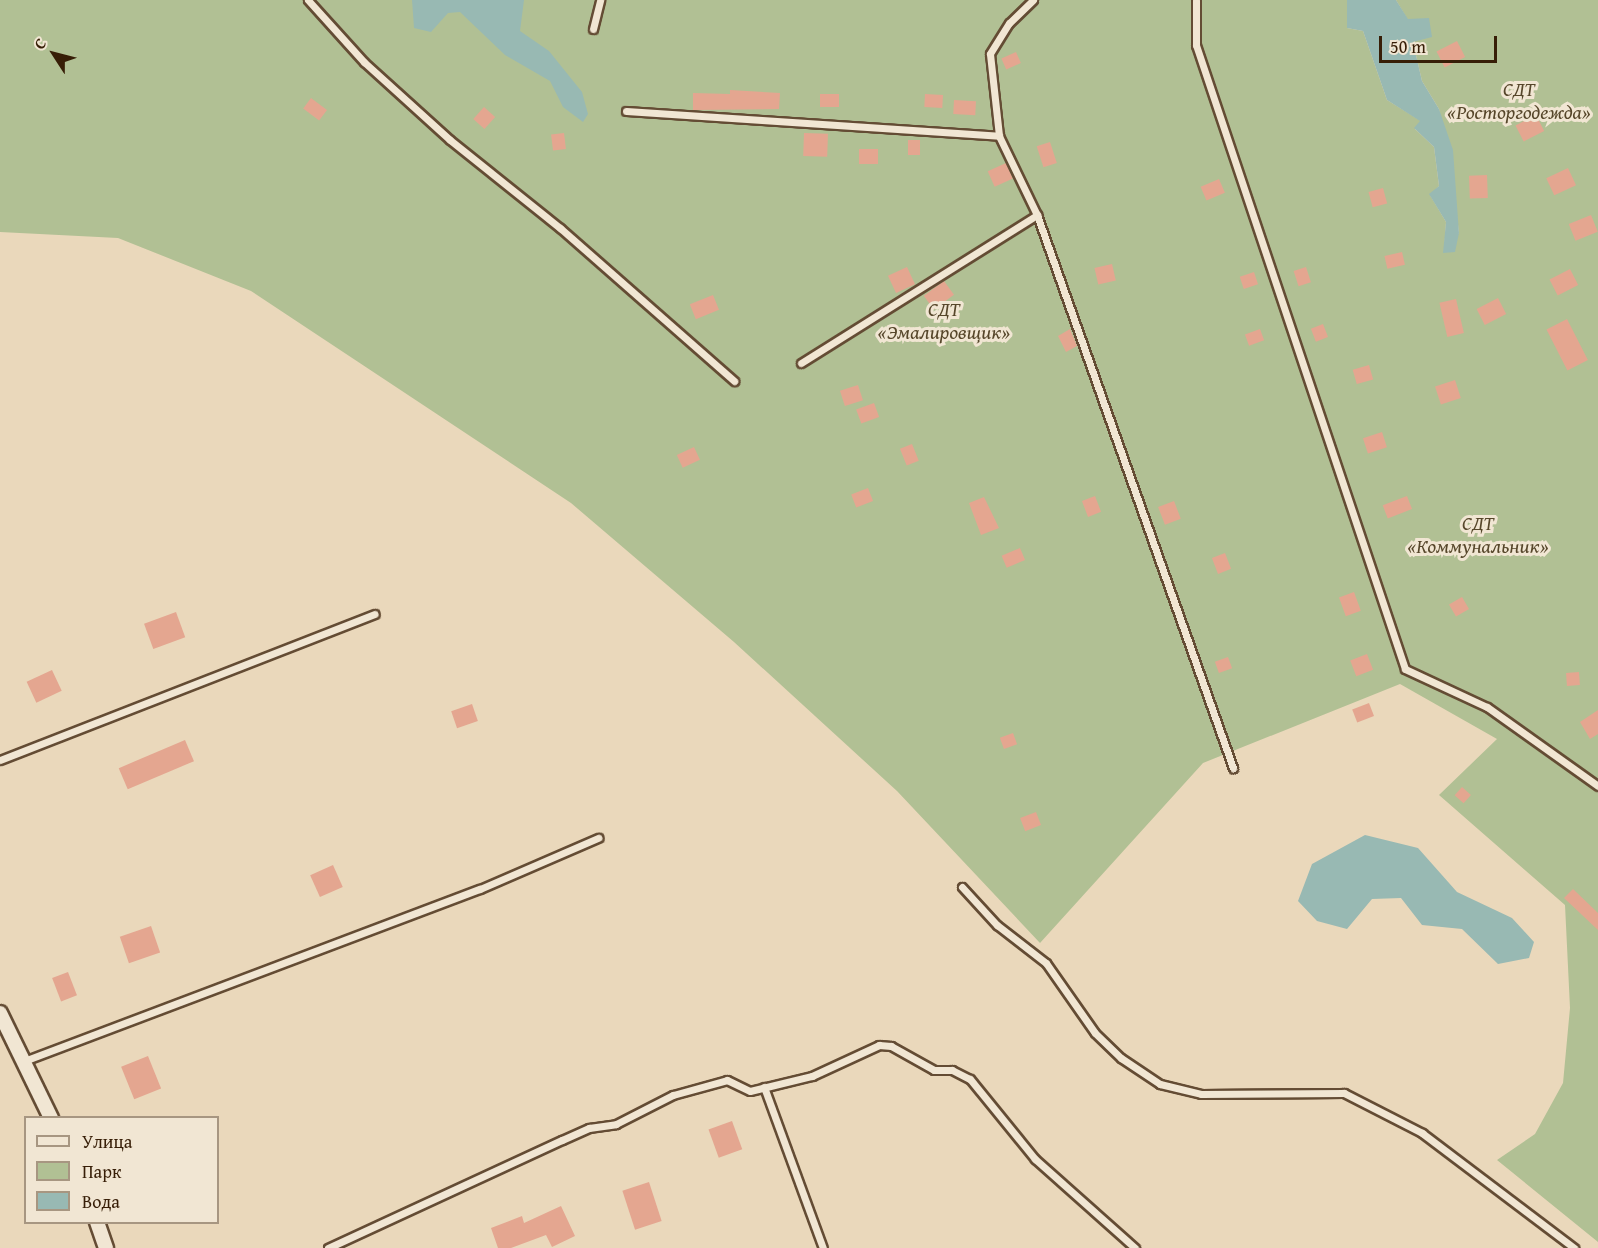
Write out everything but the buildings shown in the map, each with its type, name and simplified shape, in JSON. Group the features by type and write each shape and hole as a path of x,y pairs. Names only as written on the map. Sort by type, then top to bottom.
{"street":[{"path":"0,1013 50,1116"},
{"path":"98,1224 106,1248"}],"lane":[{"path":"308,0 364,62 450,140 560,228 734,381"},
{"path":"593,29 600,0"},
{"path":"1033,0 1009,23 990,54 999,136 1037,215 1233,768"},
{"path":"1196,0 1196,45 1405,669 1487,707 1598,786"},
{"path":"626,111 999,136"},
{"path":"801,363 1037,215"},
{"path":"0,760 375,614"},
{"path":"24,1061 480,889 598,838"},
{"path":"962,887 997,925 1046,963 1108,1045 1160,1084 1201,1094 1344,1093 1422,1133 1574,1248"},
{"path":"328,1248 589,1128 616,1124 673,1095 727,1080 750,1091 812,1076 879,1045 891,1046 934,1070 952,1070 970,1079 1035,1159 1135,1248"},
{"path":"764,1087 823,1248"}],"green space":[{"name":"СДТ «Эмалировщик»","path":"0,0 1347,0 1347,28 1363,31 1387,100 1421,121 1415,129 1434,147 1439,186 1430,195 1446,222 1444,252 1459,233 1455,200 1439,109 1422,81 1413,42 1429,19 1408,20 1396,0 1598,0 1598,1242 1497,1160 1535,1134 1563,1083 1570,1008 1565,905 1439,795 1497,739 1400,684 1203,763 1040,943 897,791 734,642 571,503 251,291 118,238 0,232"}],"water":[{"path":"412,0 524,0 520,31 549,51 582,92 588,114 583,122 563,107 550,81 505,55 460,12 448,13 431,32 414,28"},
{"path":"1347,0 1396,0 1408,19 1429,18 1432,37 1413,42 1422,81 1439,109 1453,150 1459,233 1455,252 1443,253 1446,222 1429,194 1439,186 1434,147 1414,128 1420,121 1387,100 1363,31 1347,28"},
{"path":"1365,835 1418,848 1457,892 1512,918 1534,942 1529,958 1498,964 1462,929 1422,925 1401,898 1372,899 1347,929 1317,921 1298,901 1312,864"}],"park label":[{"name":"СДТ «Росторгодежда»","path":"1519,100"},
{"name":"СДТ «Коммунальник»","path":"1478,534"}]}
